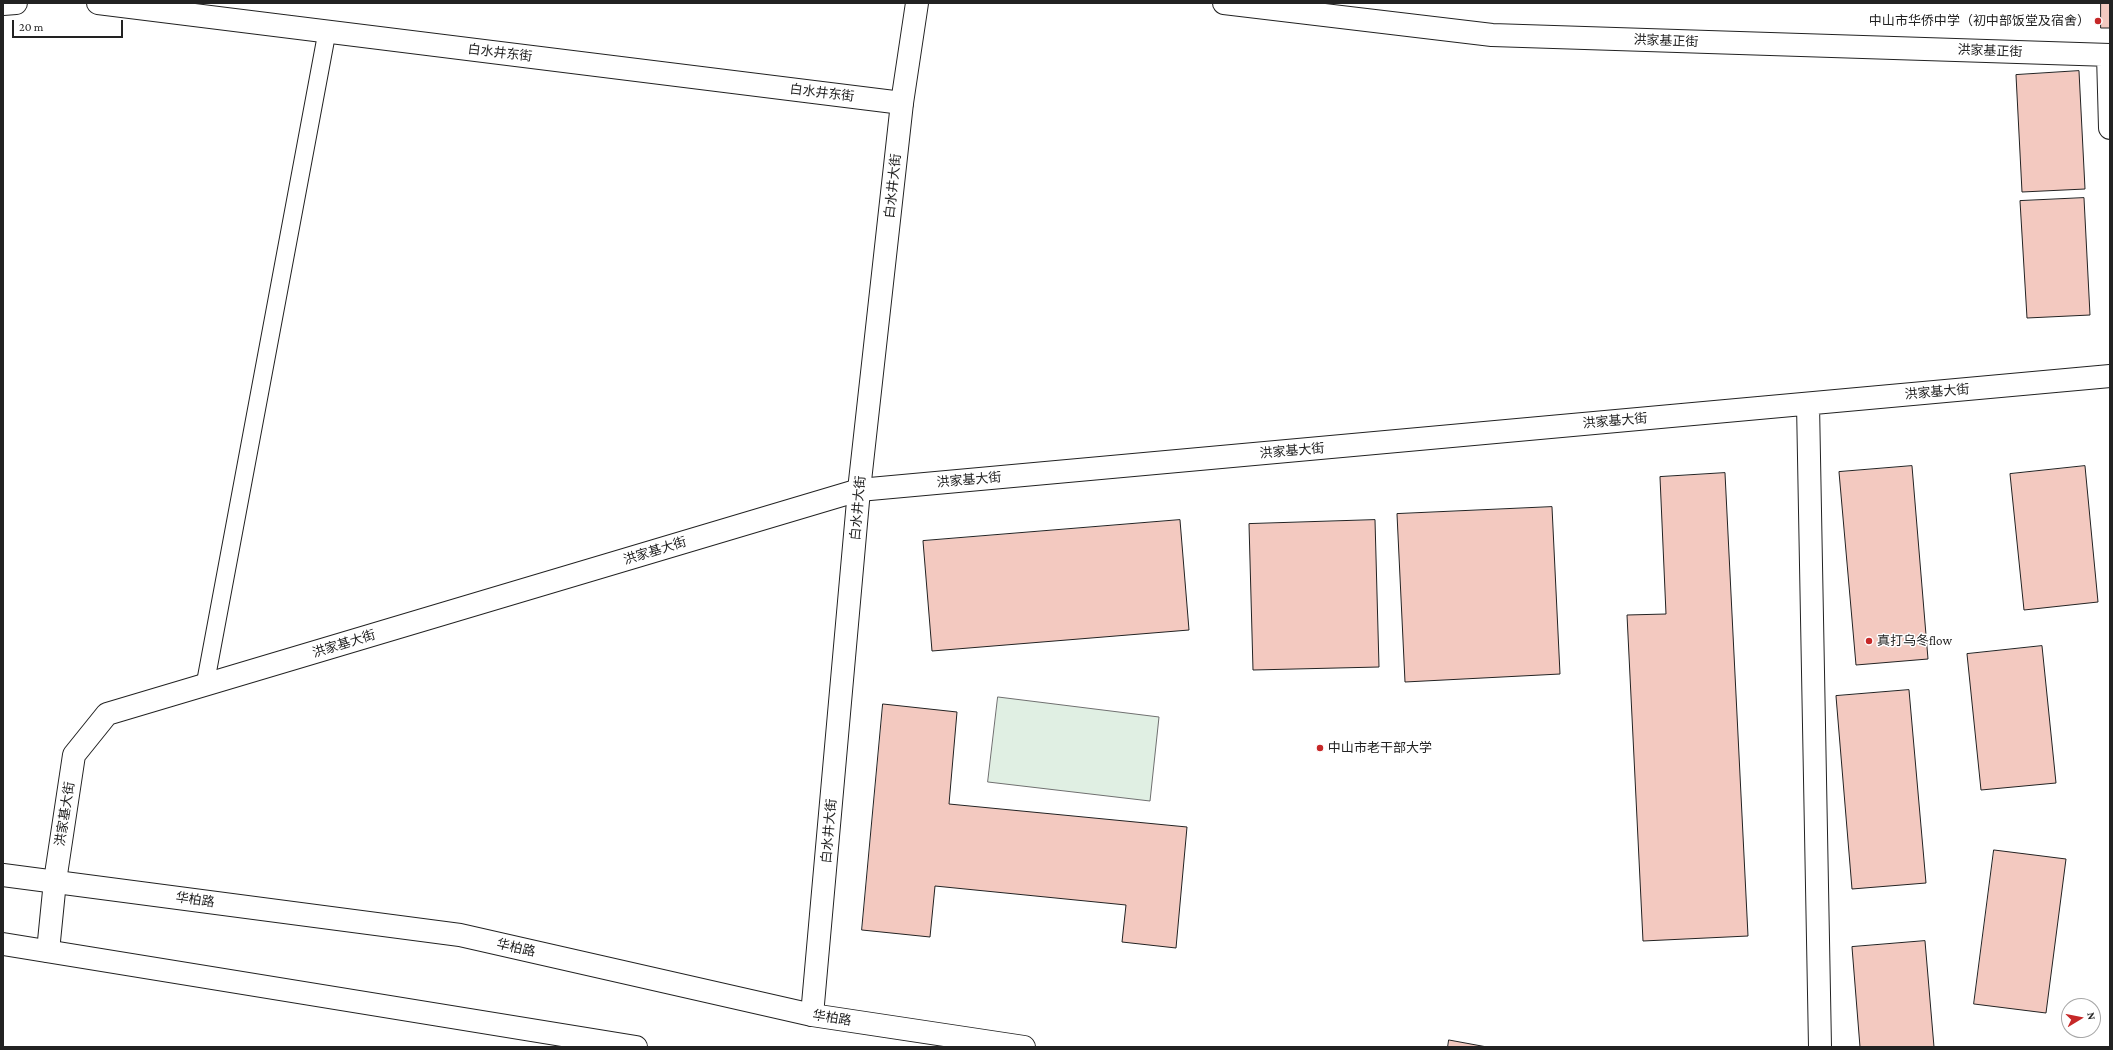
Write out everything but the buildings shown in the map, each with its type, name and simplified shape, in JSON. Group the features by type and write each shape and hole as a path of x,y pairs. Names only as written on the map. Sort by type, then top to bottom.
{"street":[{"path":"3,4 16,3"},
{"name":"白水井东街","path":"98,3 902,104"},
{"name":"白水井大街","path":"812,1015 859,490 902,104 917,3"},
{"name":"洪家基正街","path":"1224,3 1492,35 2109,55"},
{"path":"2109,55 2110,128"},
{"name":"洪家基大街","path":"48,951 55,881 74,754 106,714 859,490 2110,376"},
{"path":"1808,404 1820,1047"},
{"name":"华柏路","path":"3,875 460,935 812,1015 1024,1047"},
{"path":"3,944 636,1047"}],"lane":[{"path":"205,685 327,32"}],"green space":[{"path":"998,697 1159,717 1150,801 988,782"}],"place":[{"name":"中山市华侨中学（初中部饭堂及宿舍）","path":"2098,21"},
{"name":"真打乌冬flow","path":"1869,641"},
{"name":"中山市老干部大学","path":"1320,748"}]}
